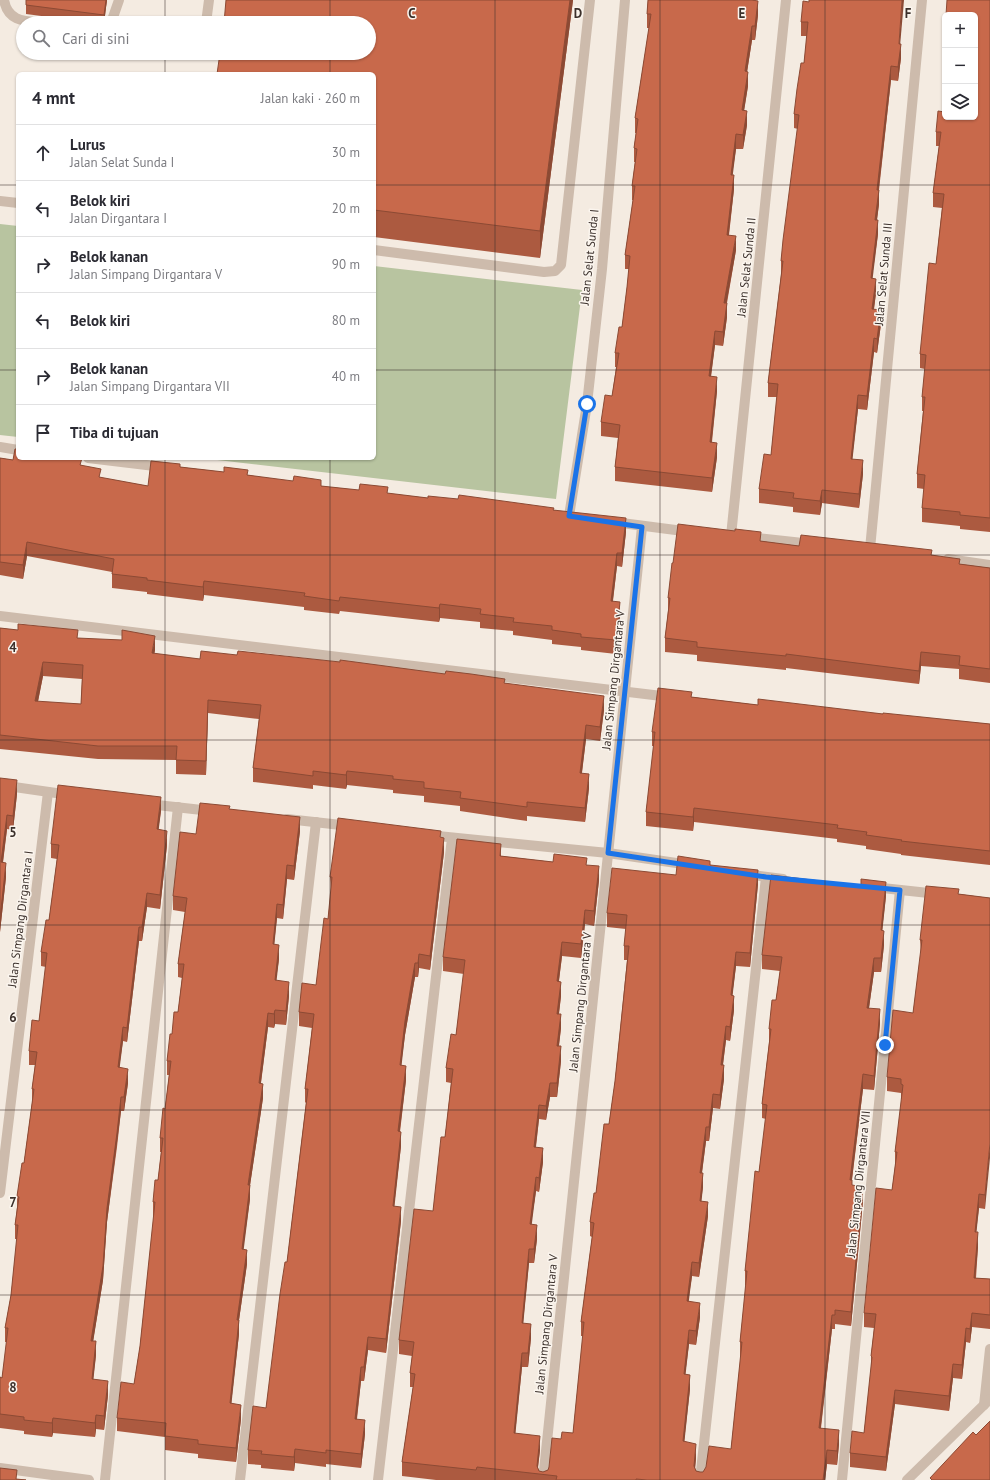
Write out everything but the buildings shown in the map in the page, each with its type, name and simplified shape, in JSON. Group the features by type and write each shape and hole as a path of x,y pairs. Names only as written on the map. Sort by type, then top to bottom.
{"street":[{"path":"4,0 8,12 16,18"},
{"path":"113,16 119,0"},
{"path":"207,16 209,0"},
{"path":"376,250 544,272 555,271 561,265 590,0"},
{"name":"Jalan Selat Sunda I","path":"569,516 590,374 602,269 625,0"},
{"name":"Jalan Selat Sunda II","path":"786,0 728,535 824,545"},
{"name":"Jalan Selat Sunda III","path":"870,550 922,0"},
{"path":"0,201 16,203"},
{"path":"0,448 16,450"},
{"path":"105,460 174,468"},
{"path":"606,521 642,527 702,533"},
{"name":"Jalan Simpang Dirgantara V","path":"543,1480 642,527"},
{"path":"938,558 990,565"},
{"path":"0,616 680,698"},
{"path":"0,785 79,796"},
{"name":"Jalan Simpang Dirgantara I","path":"0,1193 48,792"},
{"path":"140,803 224,812"},
{"path":"105,1480 178,807"},
{"path":"277,818 361,828"},
{"path":"240,1480 316,822"},
{"path":"414,834 608,853 703,867"},
{"path":"378,1480 452,838"},
{"path":"735,872 790,879"},
{"path":"700,1480 766,877"},
{"path":"861,886 945,895"},
{"name":"Jalan Simpang Dirgantara VII","path":"842,1480 900,890"},
{"path":"907,1480 987,1402 990,1349"},
{"path":"0,1468 89,1480"}],"green space":[{"path":"0,224 16,226 16,437 0,435"},
{"path":"376,266 582,290 556,499 217,460 376,460"}],"route":[{"path":"587,404 569,516 642,527 608,853 766,877 900,890 885,1045"}]}
